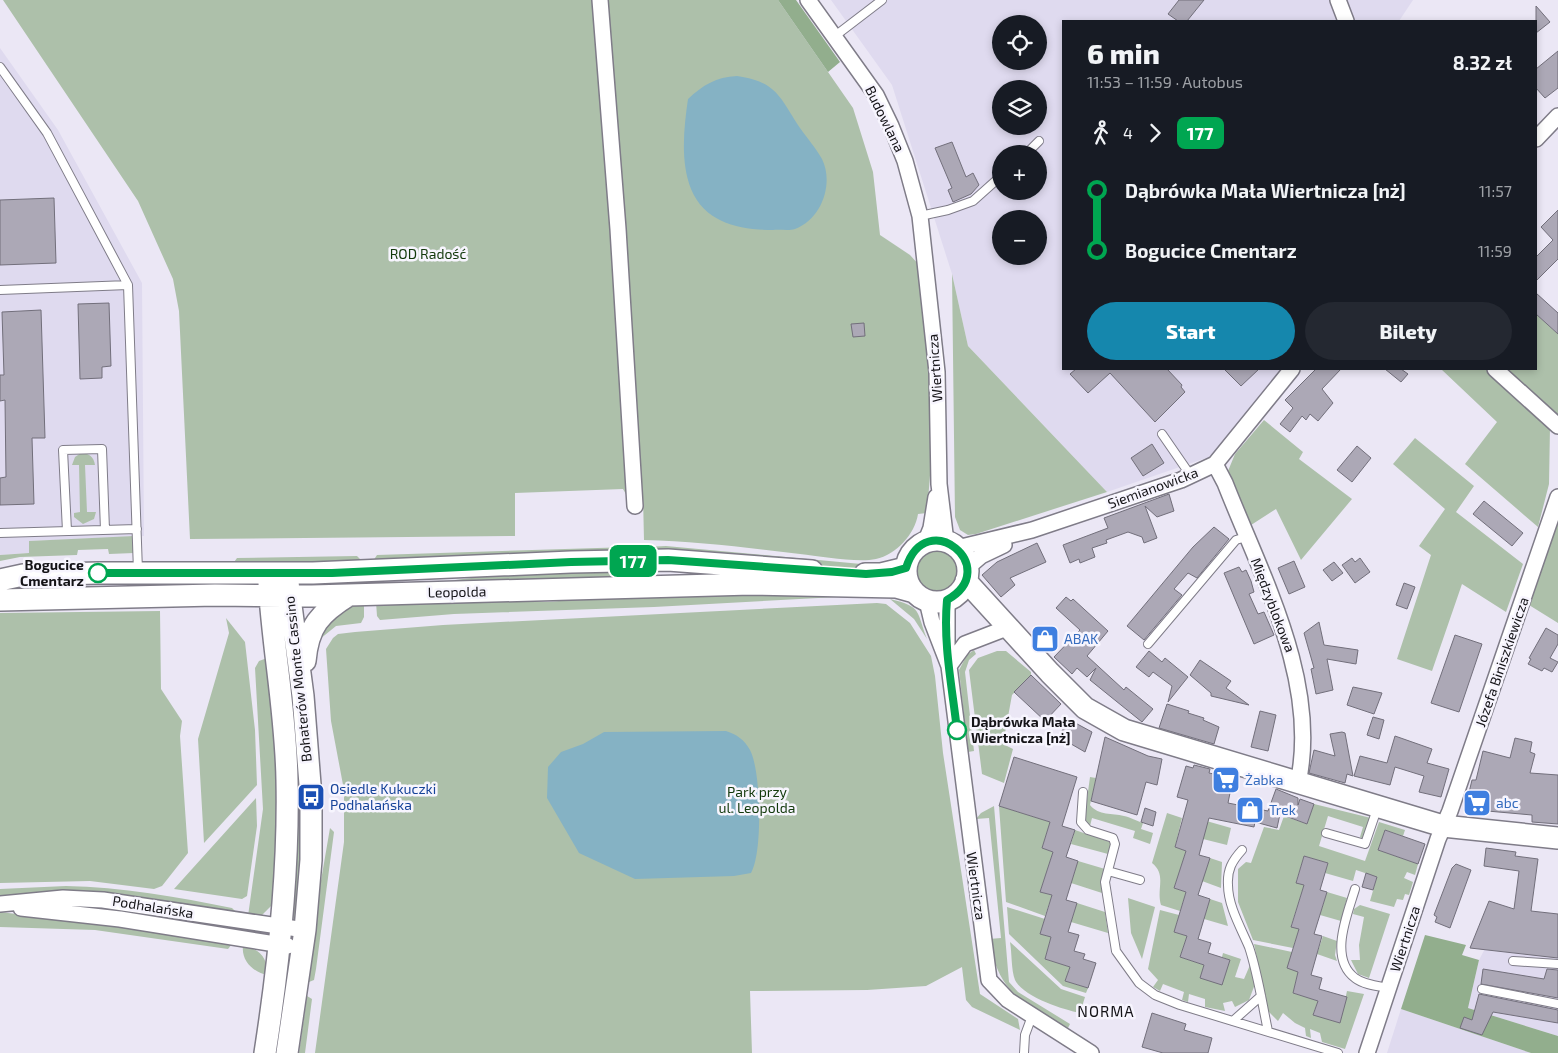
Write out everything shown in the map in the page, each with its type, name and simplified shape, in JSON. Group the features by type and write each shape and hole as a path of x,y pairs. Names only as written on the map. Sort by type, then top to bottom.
{"street":[{"path":"600,0 618,229 635,506"},
{"name":"Budowlana","path":"808,0 876,96 892,126 905,161 920,216 926,253"},
{"path":"1338,0 1346,20"},
{"path":"1537,138 1558,116"},
{"name":"Wiertnicza","path":"925,543 932,528 939,484 937,372 926,253"},
{"name":"Siemianowicka","path":"946,590 981,556 1032,530 1190,476 1215,464 1291,370"},
{"path":"1496,370 1558,426"},
{"name":"Międzyblokowa","path":"1215,464 1292,652 1303,719 1298,783"},
{"name":"Wiertnicza","path":"939,484 951,545"},
{"name":"Józefa Biniszkiewicza","path":"1443,826 1450,811 1558,496"},
{"name":"Siemianowicka","path":"951,545 1032,530"},
{"path":"946,590 962,554 951,545 925,543 909,557 906,568 907,581 946,590 1011,634 1085,708 1124,730 1443,826 1558,838"},
{"path":"639,560 640,586"},
{"name":"Leopolda","path":"0,580 23,575 278,573 639,560 686,561 866,574 887,573 906,568"},
{"name":"Bohaterów Monte Cassino","path":"265,1053 280,936 287,845 287,780 281,684 278,573"},
{"name":"Leopolda","path":"0,600 214,595 349,595 751,584 900,587 946,590"},
{"name":"Wiertnicza","path":"946,590 932,622 948,661 974,877 989,980 1008,1000 1085,1051"},
{"path":"303,696 305,660 310,634 322,615 349,595"},
{"name":"Bohaterów Monte Cassino","path":"280,596 303,696 311,797 312,860 287,1053"},
{"path":"948,661 965,644 1011,634"},
{"name":"Wiertnicza","path":"1367,1053 1443,826"},
{"name":"Podhalańska","path":"0,904 63,898 103,900 303,939"}],"lane":[{"path":"835,36 882,0"},
{"path":"0,67 47,133 128,285 138,573"},
{"path":"1036,145 1040,141"},
{"path":"920,216 948,210 974,201 992,184"},
{"path":"0,290 128,285"},
{"path":"1162,434 1190,476"},
{"path":"67,531 63,450 102,449 104,530"},
{"path":"0,533 137,529"},
{"path":"1148,644 1236,540 1246,537"},
{"path":"1083,792 1081,822 1088,830 1113,838 1115,844 1105,882 1107,906 1116,951 1139,982 1155,995 1180,1005 1338,1053"},
{"path":"1326,833 1365,844 1378,807"},
{"path":"1242,850 1233,860 1229,869 1228,886 1231,901 1255,968 1268,1031"},
{"path":"1108,871 1140,880"},
{"path":"1355,889 1341,948 1343,959 1354,978 1389,988"},
{"path":"1513,961 1558,964"},
{"path":"1482,988 1558,1004"},
{"path":"1234,1020 1261,996"},
{"path":"1024,1053 1025,1035 1032,1016"}],"shaded area":[{"path":"831,0 1413,0 1400,20 1062,20 1062,370 1292,370 1209,457 1107,492 968,346 952,274 892,85"},
{"path":"0,48 58,130 142,283 144,536 30,541 29,553 0,555"},
{"path":"1558,940 1558,1036 1468,1008 1479,960 1488,943"},
{"path":"1401,1009 1531,1053 1387,1053"}],"green space":[{"name":"ROD Radość","path":"3,0 778,0 853,108 873,172 880,235 910,255 920,266 926,320 933,438 927,513 918,514 909,536 891,553 868,560 838,559 702,543 644,540 643,496 627,496 623,489 515,493 515,536 190,539 179,311 173,279 138,201"},
{"path":"778,0 796,0 840,62 828,72"},
{"path":"952,274 968,346 1107,492 976,534 968,535 960,530 955,517"},
{"path":"1537,315 1558,334 1558,415 1506,370 1537,370"},
{"path":"1442,370 1488,370 1550,427 1549,484 1538,527 1465,464 1497,422"},
{"path":"1264,420 1303,452 1299,459 1352,499 1301,560 1276,509 1248,527 1228,471 1235,454"},
{"path":"1415,438 1474,486 1456,512 1523,564 1506,612 1462,584 1432,671 1397,659 1431,555 1419,546 1445,509 1393,464"},
{"path":"81,453 91,456 95,465 85,465 87,512 96,512 94,519 83,524 74,517 74,513 80,512 79,465 72,465 75,457"},
{"path":"1558,523 1558,623 1529,605"},
{"path":"134,536 134,553 109,554 108,549 78,550 77,555 20,557 0,561 0,555 29,553 29,541"},
{"path":"666,546 872,565 872,569 819,567 648,550 646,547"},
{"path":"630,547 627,552 373,561 377,555"},
{"path":"940,550 948,553 954,559 957,571 954,583 948,589 932,592 924,589 918,583 915,567 918,559 924,553"},
{"path":"357,556 362,561 232,565 237,558"},
{"path":"633,570 621,579 455,585 455,580 527,571"},
{"path":"792,589 874,595 654,607 454,614 380,620 377,616 376,602 470,599 549,602 589,596"},
{"path":"890,599 908,605 917,612 927,639 914,619"},
{"path":"364,602 364,617 361,623 336,626 320,639 316,633 336,610"},
{"name":"Park przy ul. Leopolda","path":"886,604 910,623 931,656 935,676 943,753 980,994 1018,1019 1020,1030 972,1007 966,1000 962,967 926,986 867,990 750,991 752,1053 315,1053 344,842 344,790 331,721 326,649 333,638 338,634 443,625"},
{"path":"160,611 161,689 182,721 180,736 188,853 162,886 154,889 90,881 0,883 0,613"},
{"path":"226,618 245,642 255,730 257,785 204,843 198,739 229,633"},
{"path":"974,650 976,654 969,660 965,672 974,751 968,752 959,670 967,655"},
{"path":"997,651 1006,651 1031,672 1031,675 1012,695 1003,744 1013,749 1004,783 982,774 969,670 978,658"},
{"path":"270,657 279,794 274,903 262,915 248,916 263,809 255,668 259,661"},
{"path":"1090,777 1096,778 1090,805 1102,813 1126,817 1143,823 1141,829 1153,833 1150,844 1133,838 1135,831 1092,818 1090,826 1084,821"},
{"path":"294,780 298,780 303,876 297,912 291,923"},
{"path":"256,798 257,826 247,896 242,899 174,889"},
{"path":"1314,804 1371,818 1363,839 1360,837 1363,827 1328,816 1319,846 1365,861 1379,822 1405,830 1403,836 1385,830 1378,850 1418,864 1415,875 1407,872 1404,878 1413,882 1409,895 1405,894 1403,900 1397,899 1394,907 1370,901 1377,877 1356,870 1353,881 1325,873 1328,863 1304,856 1296,882 1304,885 1291,926 1299,929 1293,948 1253,940 1238,902 1238,869 1246,862 1251,863 1264,827 1279,830 1284,816 1307,824"},
{"path":"994,806 1009,982 1018,992 1070,1024 1068,1028 1015,995 999,973 993,958 989,939 1001,938 989,818 976,819 981,813"},
{"path":"999,806 1050,822 1042,848 1053,852 1040,892 1052,895 1045,916 1006,902"},
{"path":"1167,813 1182,818 1175,847 1186,851 1174,888 1186,892 1180,911 1161,905 1159,872 1152,863"},
{"path":"1203,820 1231,828 1227,845 1203,839"},
{"path":"330,828 334,832 316,969 314,980 309,982 317,904"},
{"path":"1075,830 1110,842 1108,854 1071,844"},
{"path":"1210,858 1222,862 1221,888 1202,881"},
{"path":"1078,861 1105,869 1102,893 1071,883"},
{"path":"66,886 108,888 149,893 232,908 236,912 53,893 0,896 0,889"},
{"path":"1327,892 1347,898 1341,921 1320,915"},
{"path":"1128,898 1155,907 1142,959 1131,933"},
{"path":"1210,899 1222,903 1228,926 1204,919"},
{"path":"1077,903 1105,912 1108,933 1071,922"},
{"path":"1360,905 1390,914 1369,978 1358,974 1351,960 1360,960 1359,945 1364,917 1353,914 1354,909"},
{"path":"1007,907 1045,919 1040,934 1051,937 1045,959 1070,967 1065,981 1088,988 1086,993 1063,986 1009,934"},
{"path":"1160,910 1179,915 1174,932 1187,936 1180,957 1204,965 1200,978 1222,984 1230,960 1222,957 1223,953 1241,959 1235,977 1244,979 1250,965 1255,984 1249,1000 1235,1007 1232,1001 1223,1003 1225,1011 1205,1007 1205,999 1189,994 1188,1002 1182,1000 1184,992 1163,984 1160,991 1153,987 1158,980 1148,969"},
{"path":"0,912 123,927 232,944 228,949 95,930 0,927"},
{"path":"1425,935 1466,945 1462,955 1479,960 1468,1008 1558,1036 1558,1053 1531,1053 1401,1009"},
{"path":"1323,936 1337,941 1335,955 1337,961 1317,954"},
{"path":"1010,942 1061,989 1085,997 1080,1013 1044,1002 1019,986 1014,976"},
{"path":"1254,944 1292,952 1298,972 1293,993 1318,1001 1313,1014 1340,1023 1347,991 1364,994 1345,1049 1322,1042 1320,1033 1310,1029 1311,1038 1306,1036 1305,1028 1295,1023 1283,1013 1278,1021 1268,1011"},
{"path":"243,946 254,949 262,955 266,963 268,975 253,969 246,961"},
{"path":"307,996 312,999 305,1053 299,1053"}],"water":[{"path":"737,76 761,82 776,92 822,159 827,179 823,199 819,209 812,217 795,229 761,230 736,226 725,222 705,210 697,201 691,189 684,156 684,132 688,99 710,83 723,78"},
{"path":"726,731 740,738 748,746 754,760 758,792 759,831 755,863 751,873 734,876 635,879 579,853 547,798 548,767 561,752 583,744 604,732"}],"building":[{"path":"1179,0 1204,0 1188,20 1177,20 1168,14"},
{"path":"1536,6 1550,22 1537,32"},
{"path":"1558,51 1558,88 1545,98 1537,89 1537,68"},
{"path":"952,142 966,177 973,173 979,185 971,194 953,202 948,190 952,188 935,148"},
{"path":"54,198 56,263 0,265 0,200"},
{"path":"1558,210 1558,259 1537,280 1537,256 1553,240 1541,227"},
{"path":"1537,294 1558,313 1558,334 1537,315"},
{"path":"109,303 111,366 102,367 102,378 80,379 78,304"},
{"path":"41,310 45,438 32,438 34,504 0,505 0,478 6,477 5,400 0,401 0,375 4,375 2,312"},
{"path":"864,323 865,336 853,337 851,324"},
{"path":"1075,370 1168,370 1182,385 1181,387 1185,392 1155,422 1110,373 1088,393 1070,374"},
{"path":"1225,370 1258,370 1241,386"},
{"path":"1315,370 1340,370 1322,389 1333,403 1318,421 1310,414 1306,420 1302,416 1290,432 1280,424 1293,408 1285,400"},
{"path":"1386,370 1402,370 1408,374 1401,382"},
{"path":"1152,444 1164,463 1143,476 1131,458"},
{"path":"1357,446 1371,458 1352,482 1337,470"},
{"path":"1169,494 1174,511 1157,517 1145,506 1157,538 1144,543 1142,537 1128,532 1106,540 1107,543 1092,548 1095,557 1080,563 1079,559 1070,563 1063,545 1108,528 1104,518"},
{"path":"1484,501 1523,533 1512,546 1473,514"},
{"path":"1214,527 1229,539 1197,578 1188,573 1174,589 1182,595 1144,640 1127,626 1193,547"},
{"path":"1037,543 1046,562 1010,578 1015,585 1001,597 982,575 997,562"},
{"path":"1352,558 1355,562 1360,558 1370,572 1355,583 1342,565"},
{"path":"1294,561 1305,587 1289,594 1278,568"},
{"path":"1334,562 1343,573 1332,581 1323,570"},
{"path":"1239,567 1242,572 1246,570 1254,592 1249,594 1258,614 1264,612 1274,635 1254,644 1224,573"},
{"path":"1404,583 1415,587 1407,609 1396,605"},
{"path":"1066,597 1071,601 1073,599 1108,631 1087,656 1124,690 1126,687 1153,709 1142,722 1090,680 1096,668 1087,677 1077,668 1072,674 1054,657 1080,630 1056,608"},
{"path":"1319,622 1324,645 1358,650 1356,664 1327,659 1333,690 1316,694 1311,669 1314,668 1304,633"},
{"path":"1546,628 1558,635 1558,644 1550,658 1558,662 1552,672 1544,668 1542,671 1528,664 1531,659 1529,658"},
{"path":"1455,635 1482,644 1459,712 1431,703"},
{"path":"1149,651 1162,662 1165,658 1188,677 1168,702 1172,686 1153,672 1149,677 1136,667"},
{"path":"1200,660 1231,681 1226,688 1249,705 1211,696 1211,693 1190,675"},
{"path":"1031,675 1061,704 1045,721 1014,692"},
{"path":"1353,687 1382,693 1374,714 1347,705"},
{"path":"1167,704 1189,711 1188,713 1204,718 1203,720 1219,727 1214,744 1159,728"},
{"path":"1260,711 1276,715 1268,751 1251,747"},
{"path":"1373,717 1384,720 1379,739 1367,735"},
{"path":"1068,719 1092,732 1085,752 1059,737"},
{"path":"1345,733 1353,776 1347,774 1345,783 1309,773 1314,750 1335,756 1330,734"},
{"path":"1395,736 1432,749 1427,763 1449,769 1441,797 1419,792 1424,776 1395,767 1390,785 1354,776 1360,756 1387,763"},
{"path":"1105,737 1148,756 1162,759 1157,785 1146,782 1137,815 1091,801"},
{"path":"1515,738 1532,742 1530,752 1535,754 1530,773 1558,775 1558,824 1532,822 1532,815 1465,809 1472,780 1476,780 1483,751 1510,758"},
{"path":"1014,757 1077,777 1062,826 1075,830 1066,857 1078,861 1066,900 1077,903 1068,932 1079,935 1074,951 1085,954 1083,959 1096,963 1088,988 1065,981 1070,967 1045,959 1051,937 1040,934 1052,895 1040,892 1053,852 1042,848 1050,822 999,806"},
{"path":"1194,765 1210,769 1209,773 1233,778 1228,803 1268,811 1276,789 1298,798 1298,805 1300,799 1314,804 1307,824 1280,814 1277,828 1255,822 1254,827 1209,818 1199,855 1210,858 1198,895 1210,899 1198,939 1211,943 1208,953 1230,960 1222,985 1200,978 1204,965 1180,957 1187,936 1174,932 1186,892 1174,888 1186,851 1175,847 1188,800 1177,797 1186,766 1193,768"},
{"path":"1145,808 1156,812 1153,826 1141,822"},
{"path":"1385,830 1425,844 1418,864 1378,850"},
{"path":"1486,848 1516,852 1515,856 1538,859 1531,911 1558,914 1558,958 1470,948 1489,901 1514,909 1519,871 1484,866"},
{"path":"1304,856 1328,863 1320,890 1327,892 1314,934 1322,936 1311,975 1322,978 1319,989 1347,997 1340,1023 1313,1015 1318,1001 1293,993 1298,972 1287,968 1299,929 1291,927 1304,885 1296,883"},
{"path":"1456,864 1471,870 1450,928 1435,922 1437,917 1434,915 1452,868"},
{"path":"1366,873 1377,877 1373,890 1362,887"},
{"path":"1483,969 1544,979 1547,969 1558,970 1558,998 1481,984"},
{"path":"1479,994 1558,1010 1558,1023 1493,1012 1482,1035 1460,1028 1464,1017 1472,1020"},
{"path":"1152,1013 1186,1024 1184,1030 1212,1038 1208,1053 1163,1053 1142,1047"}],"bus line":[{"name":"177","path":"98,573 332,573 571,562 668,560 808,571 881,574 906,568 909,557 925,543 932,541 946,542 957,548 962,554 967,568 966,581 962,590 947,600 945,620 947,656 950,666 957,730"}],"place":[{"name":"Bogucice Cmentarz","path":"98,573"},
{"name":"ABAK","path":"1045,639"},
{"name":"Dąbrówka Mała Wiertnicza [nż]","path":"957,730"},
{"name":"Żabka","path":"1226,780"},
{"name":"Osiedle Kukuczki Podhalańska","path":"311,797"},
{"name":"abc","path":"1477,803"},
{"name":"Trek","path":"1250,810"}],"district":[{"name":"NORMA","path":"1106,1012"}]}
